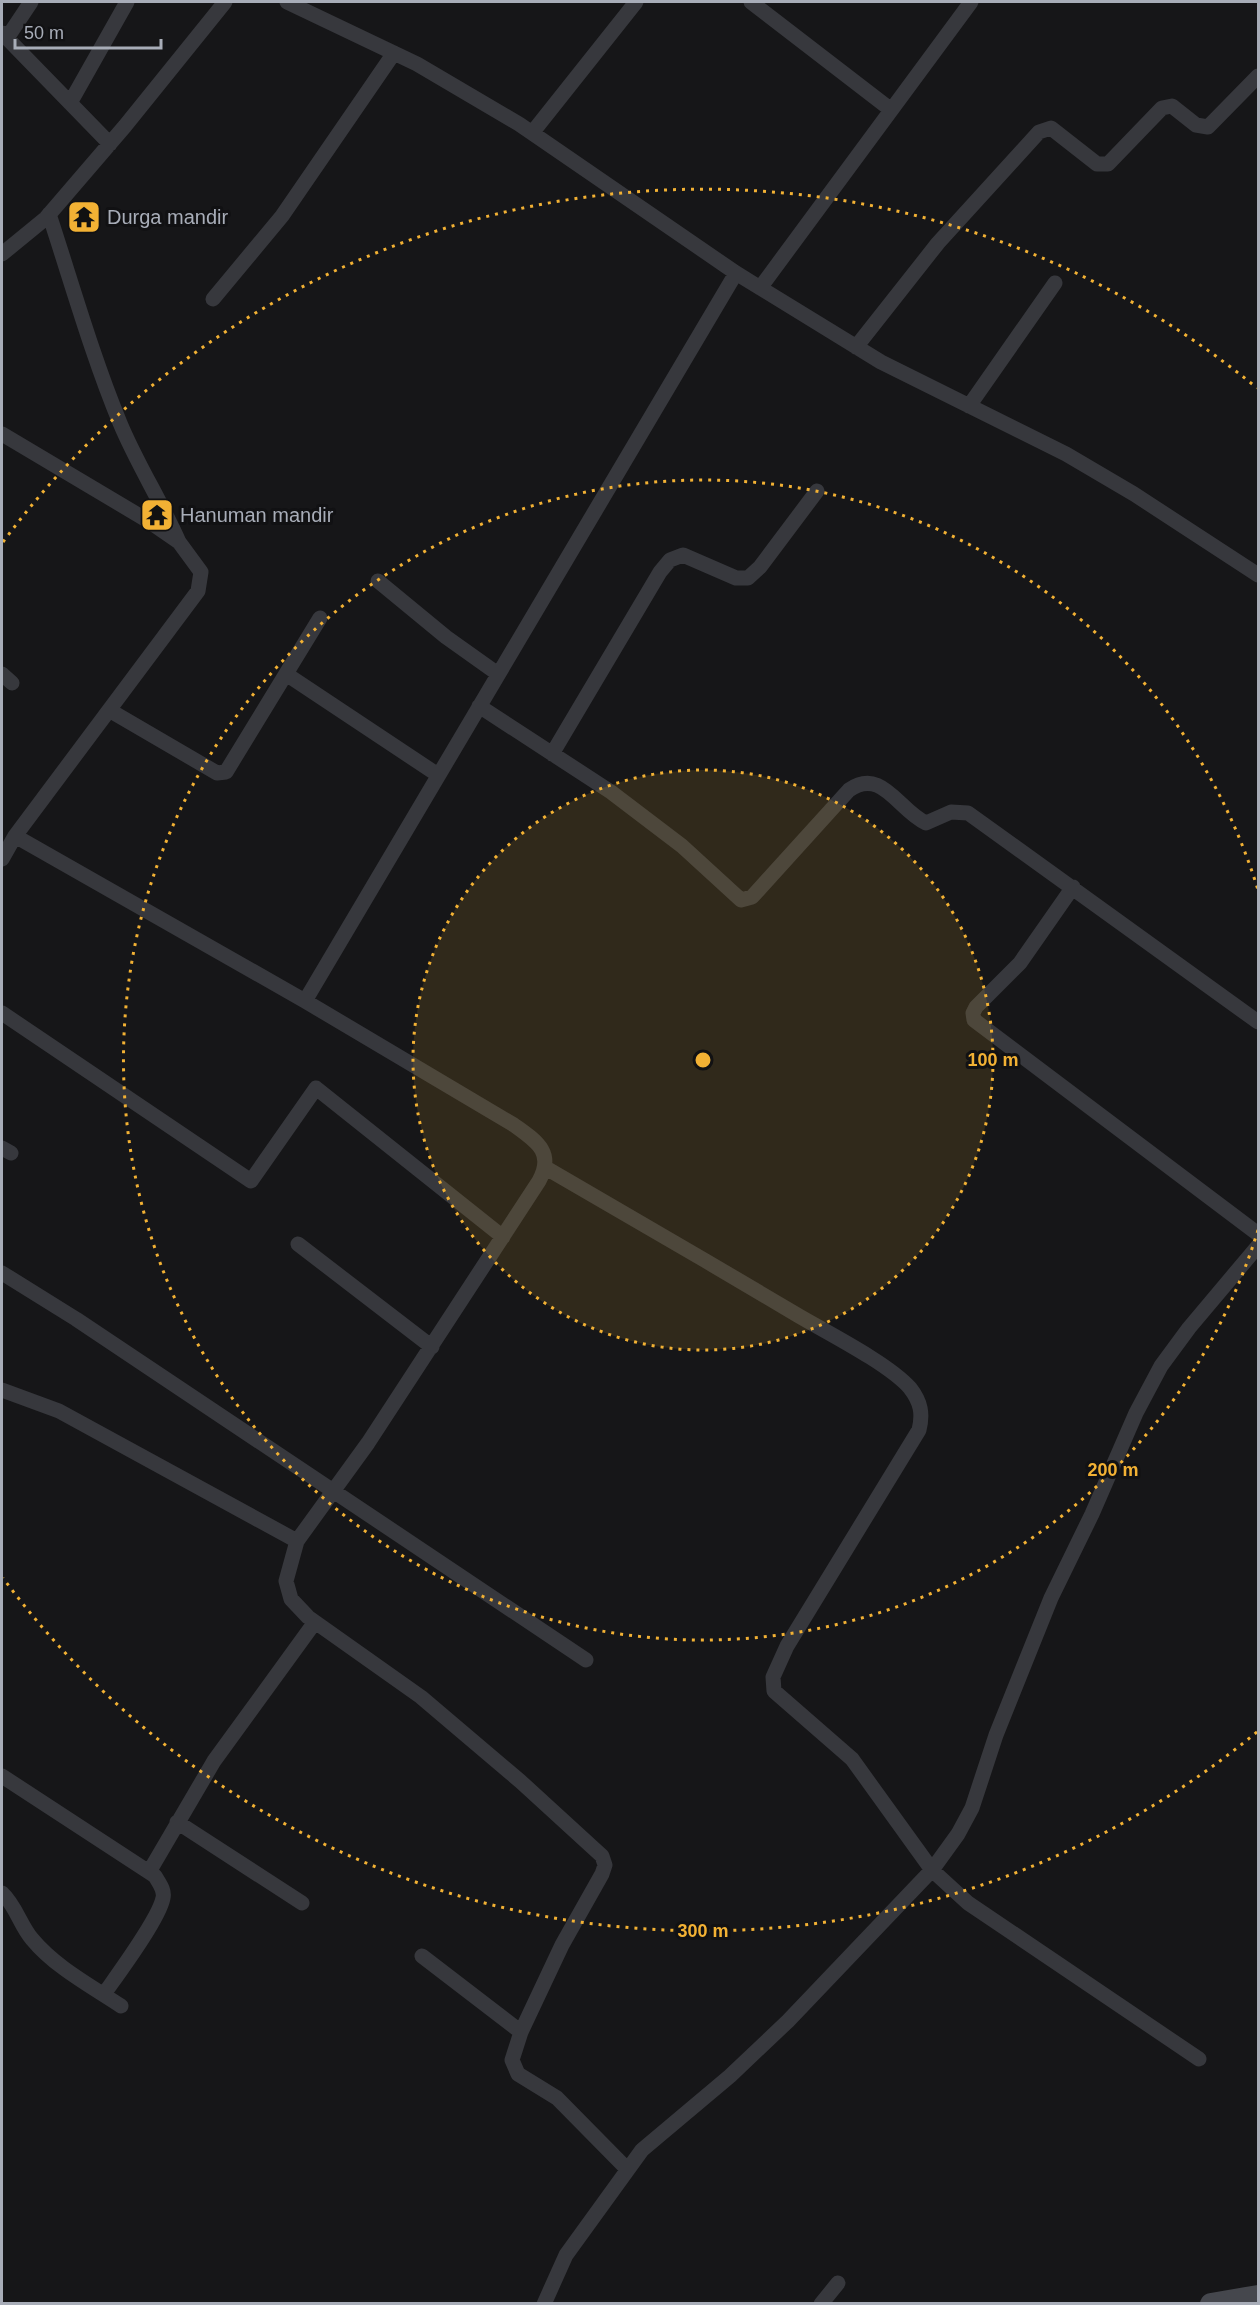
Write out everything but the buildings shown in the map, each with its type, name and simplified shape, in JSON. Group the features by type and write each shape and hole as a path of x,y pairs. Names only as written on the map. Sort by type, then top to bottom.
{"main road":[{"path":"1211,2304 1258,2296"}],"street":[{"path":"31,2 4,35 110,144"},
{"path":"70,103 127,2"},
{"path":"2,254 49,214 110,144 225,2"},
{"path":"287,2 394,52 532,133 736,273 856,347 1066,454 1134,494 1258,575"},
{"path":"532,133 636,2"},
{"path":"751,2 890,109"},
{"path":"760,288 971,2"},
{"path":"213,299 282,216 394,52"},
{"path":"856,347 938,243 1039,132 1051,128 1097,164 1108,164 1162,108 1172,106 1196,125 1208,127 1258,76"},
{"path":"2,859 15,836 198,591 201,572 179,542 163,503 136,460 119,420 49,214"},
{"path":"305,1001 736,273"},
{"path":"969,406 1055,283"},
{"path":"2,434 150,522 179,542"},
{"path":"552,754 660,572 670,560 683,555 736,579 748,578 760,567 817,491"},
{"path":"378,581 446,637 498,674"},
{"path":"109,710 222,774 229,769 320,618"},
{"path":"286,674 438,775"},
{"path":"479,706 611,792 682,846 741,900 752,897 849,790 859,783 869,781 880,786 926,823 951,812 968,813 1258,1022"},
{"path":"15,836 305,1001 514,1125 534,1140 543,1152 546,1168 503,1237 432,1347 297,1541 286,1581 291,1599 315,1622 421,1697 520,1781 602,1856 605,1865 602,1875 574,1921 521,2032 512,2060 513,2068 518,2074 557,2098 627,2169"},
{"path":"1073,887 1020,963 976,1007 973,1013 974,1020 1258,1234"},
{"path":"2,1013 251,1181 316,1088 503,1237"},
{"path":"546,1168 839,1339 909,1386 923,1414 919,1430 787,1646 773,1677 774,1691 852,1759 932,1870 992,1921 1199,2060"},
{"path":"298,1244 432,1347"},
{"path":"544,2304 566,2255 642,2150 730,2076 780,2028 932,1870 972,1808 996,1735 1038,1628 1092,1514 1136,1413 1161,1366 1258,1246"},
{"path":"2,1273 76,1319 331,1492 586,1660"},
{"path":"2,1390 59,1411 297,1541"},
{"path":"149,1872 214,1761 315,1622"},
{"path":"2,1776 155,1876 163,1888 164,1897 104,1994"},
{"path":"177,1822 302,1903"},
{"path":"2,1893 10,1901 31,1939 48,1955 121,2006"},
{"path":"422,1956 521,2032"},
{"path":"821,2304 838,2283"}],"place":[{"name":"Durga mandir","path":"84,217"},
{"name":"Hanuman mandir","path":"157,515"}]}
